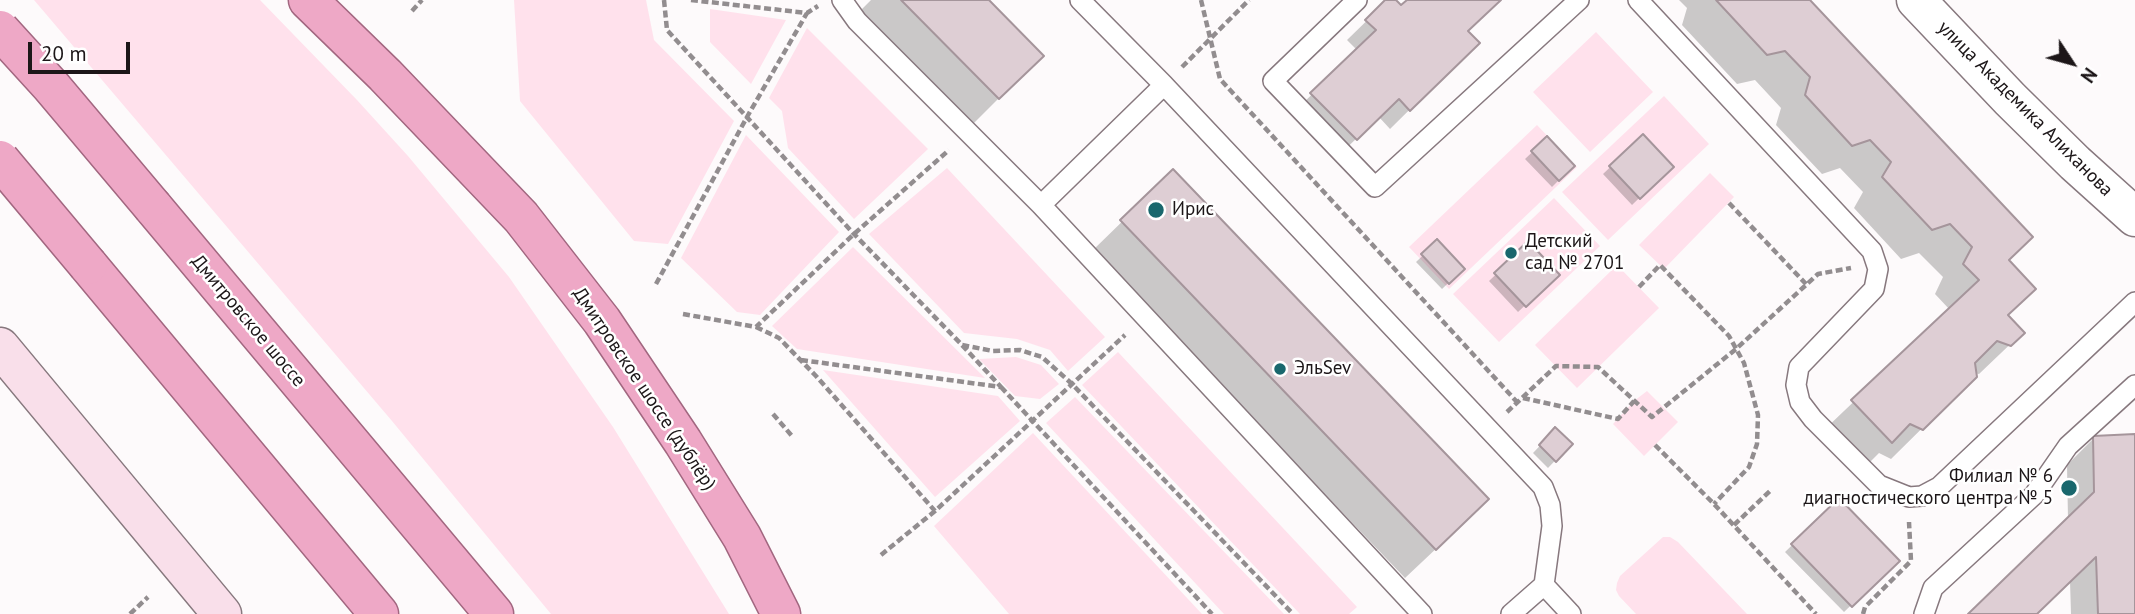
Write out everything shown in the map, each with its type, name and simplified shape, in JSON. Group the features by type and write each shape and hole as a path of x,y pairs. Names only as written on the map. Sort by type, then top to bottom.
{"highway":[{"name":"Дмитровское шоссе (дублёр)","path":"308,0 521,217 602,321 683,442 742,537 780,614"},
{"name":"Дмитровское шоссе","path":"0,30 51,86 495,614"},
{"path":"0,160 379,614"}],"main road":[{"path":"333,0 347,38"},
{"path":"0,347 222,614"}],"street":[{"name":"улица Академика Алиханова","path":"1916,0 2010,99 2135,217"}],"lane":[{"path":"842,0 858,21 1041,205 1422,614"},
{"path":"1080,0 1164,85 1543,487 1552,526 1544,585 1511,614"},
{"path":"1357,0 1273,81 1375,187 1566,4"},
{"path":"1638,0 1872,251 1878,270 1874,289 1799,367 1796,385 1800,401 1879,485 1909,497 1922,496 1939,487 2135,302"},
{"path":"1041,205 1164,85"},
{"path":"1924,614 1933,588 2034,495 2068,446 2135,386"},
{"path":"1544,585 1571,614"}],"path":[{"path":"412,10 422,0"},
{"path":"664,0 667,30 854,234 962,345 1212,614"},
{"path":"691,0 807,13"},
{"path":"656,284 807,13 827,0"},
{"path":"1200,0 1220,79 1517,402"},
{"path":"1164,85 1250,0"},
{"path":"757,327 854,234 968,133"},
{"path":"1729,203 1806,284"},
{"path":"1487,430 1556,366 1598,367 1652,417 1736,349 1818,274 1876,262"},
{"path":"1639,287 1660,265 1730,336 1744,363 1758,415 1757,444 1749,467 1714,504"},
{"path":"683,314 757,327 779,338 935,511"},
{"path":"881,555 935,511 1145,316"},
{"path":"962,345 993,351 1020,350 1042,357 1072,384 1293,614"},
{"path":"800,360 1001,387"},
{"path":"1523,398 1618,419 1634,401"},
{"path":"773,414 792,436"},
{"path":"1655,445 1816,614"},
{"path":"1734,525 1771,491"},
{"path":"1863,614 1866,607 1911,561 1909,497"},
{"path":"130,614 148,597"}],"shaded area":[{"path":"34,0 260,0 408,156 509,277 613,427 729,614 551,614 392,421"},
{"path":"514,0 646,0 654,40 734,121 668,244 634,241 520,101"},
{"path":"710,9 786,20 751,84 710,42"},
{"path":"807,28 928,149 854,219 788,148 782,111 769,98"},
{"path":"1596,32 1653,92 1590,152 1533,92"},
{"path":"1664,96 1709,144 1608,240 1562,192"},
{"path":"1537,125 1577,167 1449,289 1409,247"},
{"path":"746,135 839,232 760,315 737,312 681,258"},
{"path":"947,168 1105,337 1068,371 1050,350 1017,339 964,333 869,234"},
{"path":"1710,173 1734,197 1664,269 1639,245"},
{"path":"1554,198 1600,246 1499,342 1453,294"},
{"path":"853,247 985,378 797,349 772,326"},
{"path":"1617,265 1659,308 1577,388 1535,345"},
{"path":"1118,352 1357,607 1349,614 1300,614 1082,385"},
{"path":"1016,357 1041,365 1059,384 1040,399 1015,396 979,359"},
{"path":"823,370 998,396 1020,421 935,497"},
{"path":"1647,391 1678,422 1644,456 1613,424"},
{"path":"1075,397 1284,614 1224,614 1046,423"},
{"path":"1033,433 1202,614 1009,614 934,526"},
{"path":"1663,537 1670,537 1678,542 1747,614 1636,614 1619,596 1617,583 1620,576"}],"building":[{"path":"901,0 989,0 1044,56 999,99"},
{"path":"1385,0 1396,0 1401,5 1407,0 1501,0 1468,31 1480,43 1410,111 1399,99 1357,140 1310,93 1376,30 1365,20"},
{"path":"1716,0 1810,0 2033,237 2009,260 2036,289 2008,315 2025,333 2011,346 1997,341 1975,363 1977,377 1923,430 1910,424 1892,443 1851,400 1979,280 1963,264 1972,247 1950,224 1932,230 1882,177 1891,162 1870,140 1852,146 1805,95 1810,77 1785,51 1767,55"},
{"path":"1643,134 1674,167 1640,199 1609,166"},
{"path":"1547,136 1575,166 1559,181 1531,151"},
{"path":"1173,169 1489,499 1436,550 1120,220"},
{"path":"1437,239 1465,269 1449,284 1421,254"},
{"path":"1528,241 1560,275 1526,307 1494,273"},
{"path":"1555,427 1573,444 1556,462 1539,445"},
{"path":"2135,434 2135,614 2098,614 2096,557 2037,614 1968,614 2094,492 2093,436"},
{"path":"1839,498 1900,561 1852,607 1791,544"}],"place":[{"name":"Ирис","path":"1156,210"},
{"name":"Детский сад № 2701","path":"1511,253"},
{"name":"ЭльSev","path":"1280,369"},
{"name":"Филиал № 6 диагностического центра № 5","path":"2069,488"}]}
